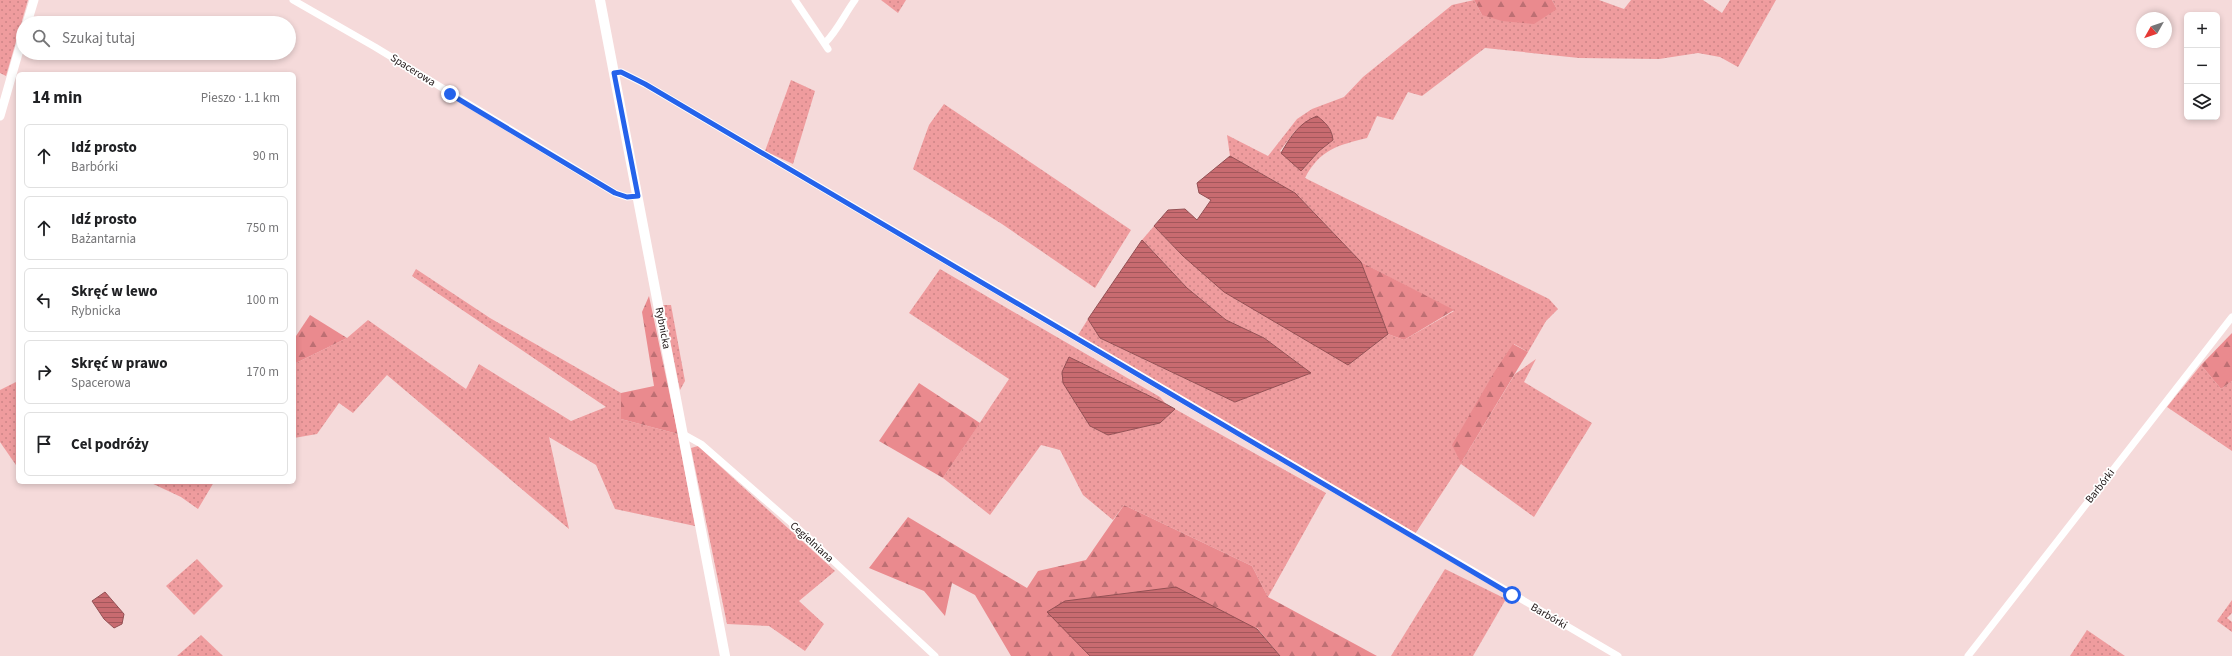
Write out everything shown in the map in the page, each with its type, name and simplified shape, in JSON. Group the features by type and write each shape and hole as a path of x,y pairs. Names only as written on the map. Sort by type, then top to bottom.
{"main road":[{"name":"Rybnicka","path":"600,0 725,656"}],"street":[{"path":"29,16 34,0"},
{"name":"Spacerowa","path":"293,0 375,47 615,193 627,197 638,196"},
{"path":"795,0 827,46 855,0"},
{"path":"0,116 16,60"},
{"name":"Barbórki","path":"614,73 621,72 645,84 1304,473 1618,656"},
{"name":"Barbórki","path":"1968,656 2232,317"},
{"name":"Cegielniana","path":"683,434 702,444 811,540 935,656"}],"shaded area":[{"path":"0,0 28,0 23,16 16,16 16,41 6,76 0,73"},
{"path":"881,0 906,0 898,13"},
{"path":"1474,0 1482,15 1557,9 1552,0 1599,0 1624,9 1631,0 1703,0 1722,13 1730,0 1776,0 1738,67 1720,57 1698,53 1659,59 1579,58 1485,48 1422,96 1408,92 1393,120 1377,116 1367,138 1339,146 1331,150 1317,160 1311,168 1305,178 1549,299 1558,309 1546,321 1528,352 1514,344 1461,463 1515,374 1536,359 1524,382 1592,423 1534,517 1461,464 1415,534 1078,335 1088,319 1100,338 1235,402 1311,373 1264,338 1226,320 1187,288 1142,240 1154,226 1183,256 1298,334 1348,365 1388,334 1404,340 1454,311 1361,262 1295,193 1230,156 1227,135 1268,156 1297,119 1312,109 1344,97 1363,77 1452,5","holes":["1317,116 1330,129 1333,140 1319,151 1301,171 1280,151 1295,131"]},
{"path":"791,80 815,91 793,164 765,151"},
{"path":"944,104 1131,230 1095,288 1002,224 913,169 929,125"},
{"path":"1317,116 1328,126 1333,140 1319,151 1301,171 1281,153 1300,126"},
{"path":"1230,156 1295,193 1361,262 1388,334 1348,365 1224,292 1183,256 1154,226 1168,210 1185,209 1197,220 1211,200 1199,193 1197,183"},
{"path":"1142,240 1187,288 1226,320 1264,338 1311,373 1235,402 1100,338 1088,319"},
{"path":"416,269 490,318 621,393 621,419 678,434 695,526 615,509 596,465 549,437 569,529 387,375 353,413 339,403 317,434 296,438 296,363 347,338 368,320 466,389 479,364 571,421 606,407 412,276"},
{"path":"940,269 1160,397 1166,404 1069,357 1063,383 1090,426 1108,435 1160,423 1175,409 1326,493 1268,597 1252,566 1124,505 1113,520 1083,495 1060,450 1041,445 990,515 943,478 1009,379 909,313"},
{"path":"663,305 671,305 685,381 680,390"},
{"path":"1069,357 1175,409 1160,423 1108,435 1090,426 1063,383 1062,372"},
{"path":"2201,365 2221,389 2232,381 2232,451 2167,407"},
{"path":"16,382 16,465 0,442 0,390"},
{"path":"698,446 835,571 799,601 824,624 805,651 769,626 727,624 691,448"},
{"path":"153,484 213,484 198,509 181,497"},
{"path":"197,559 223,586 194,615 166,586"},
{"path":"1445,569 1506,599 1473,656 1391,656"},
{"path":"1176,587 1257,629 1280,656 1090,656 1047,612 1065,601"},
{"path":"105,592 124,614 122,624 114,628 104,619 92,601"},
{"path":"2232,600 2232,613 2227,618 2232,622 2232,632 2217,621"},
{"path":"2087,630 2125,656 2070,656"},
{"path":"201,635 223,656 177,656"}],"green space":[{"path":"1474,0 1552,0 1557,9 1534,24 1502,21 1482,15"},
{"path":"1361,262 1454,310 1404,340 1388,334"},
{"path":"649,296 678,434 621,419 621,393 654,386 642,312"},
{"path":"310,315 347,338 296,363 296,336"},
{"path":"2232,333 2232,381 2221,389 2201,365"},
{"path":"1513,344 1528,352 1461,463 1452,445 1495,371"},
{"path":"919,383 980,423 943,478 879,441"},
{"path":"1124,505 1252,566 1268,597 1377,656 1280,656 1257,628 1048,611 1090,656 1011,656 975,595 952,583 945,616 924,591 869,568 908,517 1027,588 1038,571 1086,560"}],"route":[{"path":"450,94 615,193 627,197 638,196 614,73 621,72 626,74 1512,595"}]}
